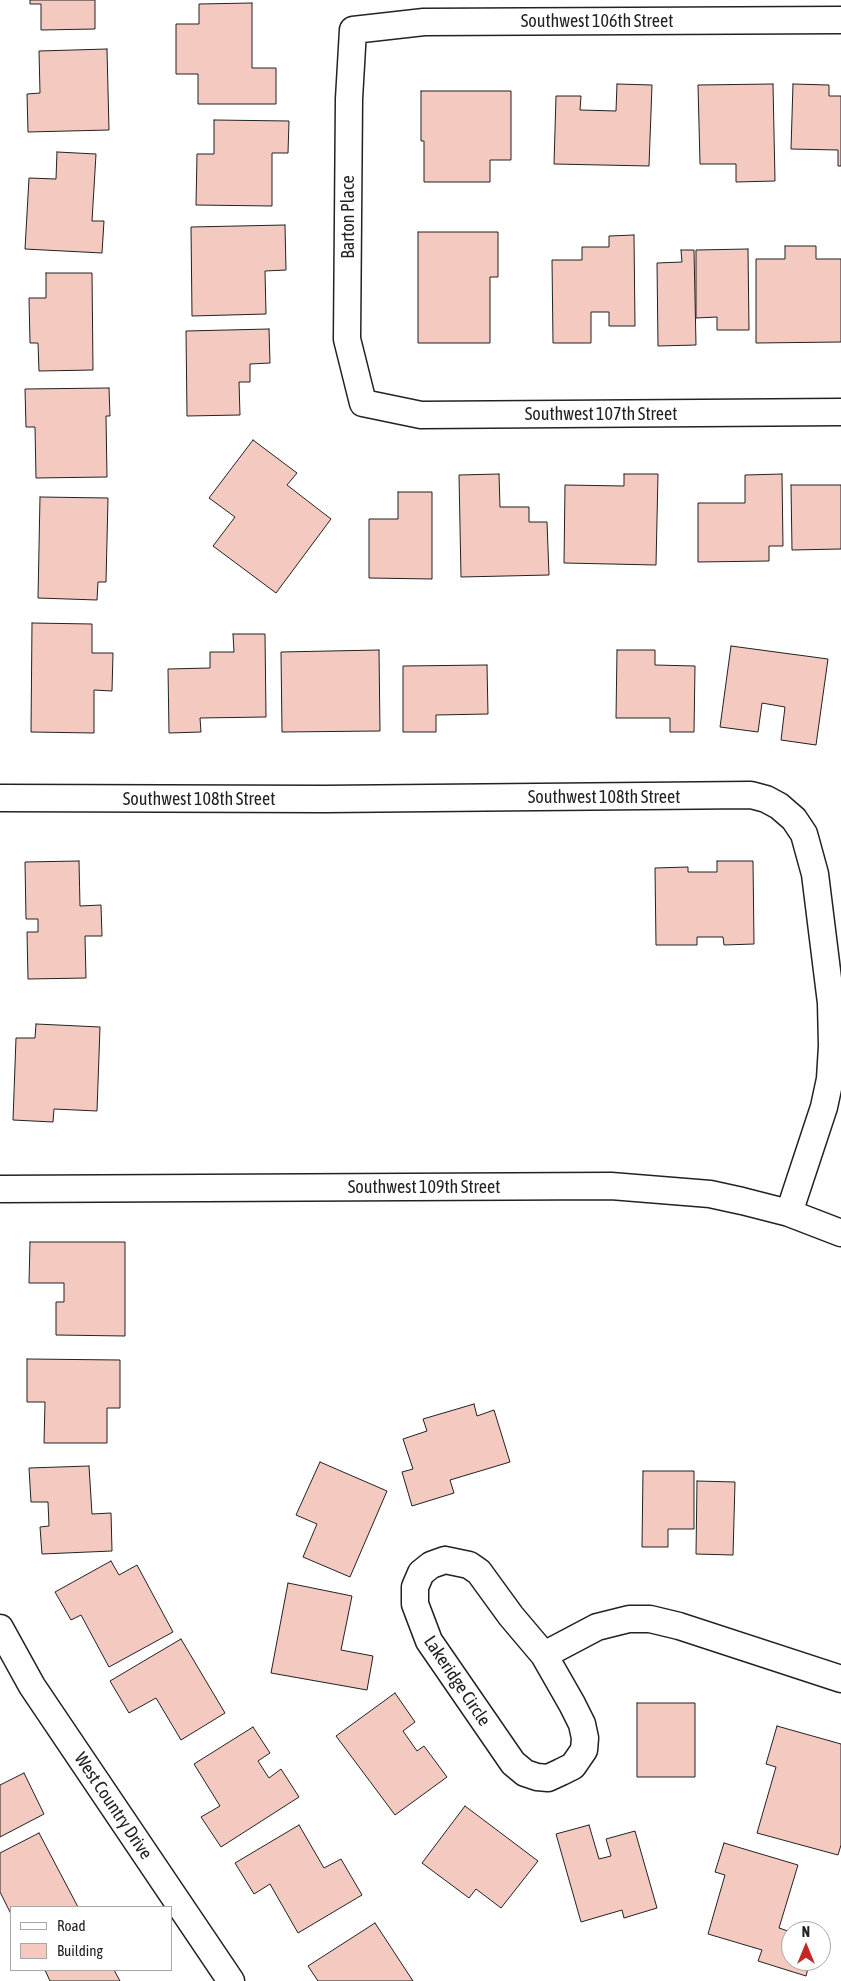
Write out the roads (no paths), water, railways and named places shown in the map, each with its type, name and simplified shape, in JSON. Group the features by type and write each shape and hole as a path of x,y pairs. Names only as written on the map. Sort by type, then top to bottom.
{"street":[{"name":"Southwest 106th Street","path":"353,30 424,22 841,20"},
{"name":"Barton Place","path":"353,30 349,99 347,339 363,403"},
{"name":"Southwest 107th Street","path":"363,403 421,415 841,412"},
{"name":"Southwest 108th Street","path":"0,798 326,799 751,795 766,799 779,806 794,819 804,834 815,874 831,1004 832,1046 830,1078 824,1107 788,1214"},
{"name":"Southwest 109th Street","path":"0,1188 610,1186 710,1194 788,1214 841,1233"},
{"name":"Lakeridge Circle","path":"445,1560 469,1565 479,1572 511,1616 544,1656 579,1718 585,1738 584,1750 573,1766 548,1778 525,1773 513,1763 429,1641 414,1604 415,1587 421,1573 431,1565 445,1560"},
{"path":"544,1656 596,1627 629,1619 650,1619 679,1626 841,1679"},
{"name":"West Country Drive","path":"0,1628 32,1686 231,1981"}]}
